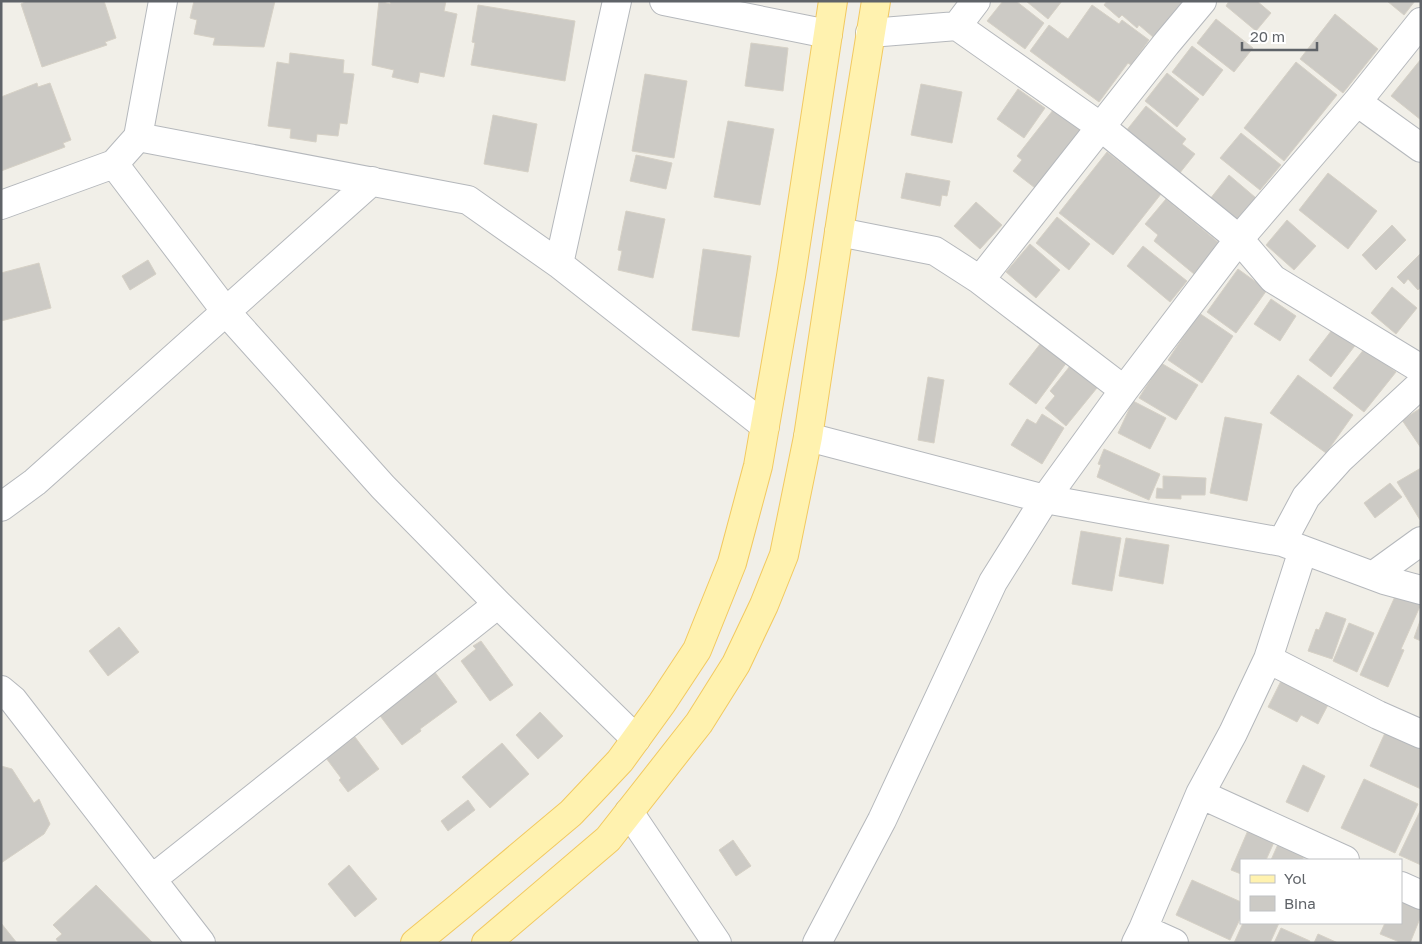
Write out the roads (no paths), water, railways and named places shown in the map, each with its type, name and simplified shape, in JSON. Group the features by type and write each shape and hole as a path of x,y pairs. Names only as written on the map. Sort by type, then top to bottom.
{"main road":[{"path":"415,943 571,813 620,760 662,703 697,650 732,563 758,466 791,276 833,1"},
{"path":"500,937 608,839 700,723 736,664 764,605 784,554 808,436 876,1"}],"street":[{"path":"1,205 114,164 138,137 162,1"},
{"path":"559,264 617,1"},
{"path":"664,1 828,34"},
{"path":"957,26 976,1"},
{"path":"980,280 1202,1"},
{"path":"817,943 882,820 993,582 1044,499 1124,390 1239,240 1357,102 1421,22"},
{"path":"870,33 957,26 1101,128 1239,240 1273,278 1421,369"},
{"path":"1357,102 1421,148"},
{"path":"138,137 468,200 559,264 765,426"},
{"path":"114,164 227,313 383,487 498,604 636,739"},
{"path":"1,507 35,482 372,182"},
{"path":"839,232 935,251 980,280 1124,390"},
{"path":"1174,943 1140,936 1200,794 1233,732 1268,659 1292,546 1306,497 1340,459 1421,384"},
{"path":"808,436 1044,499 1292,546 1421,590"},
{"path":"1374,575 1421,541"},
{"path":"152,879 498,604"},
{"path":"1268,659 1378,715 1421,734"},
{"path":"5,701 152,879 201,943"},
{"path":"1200,794 1343,859"},
{"path":"629,812 717,943"},
{"path":"1402,886 1421,895"}]}
